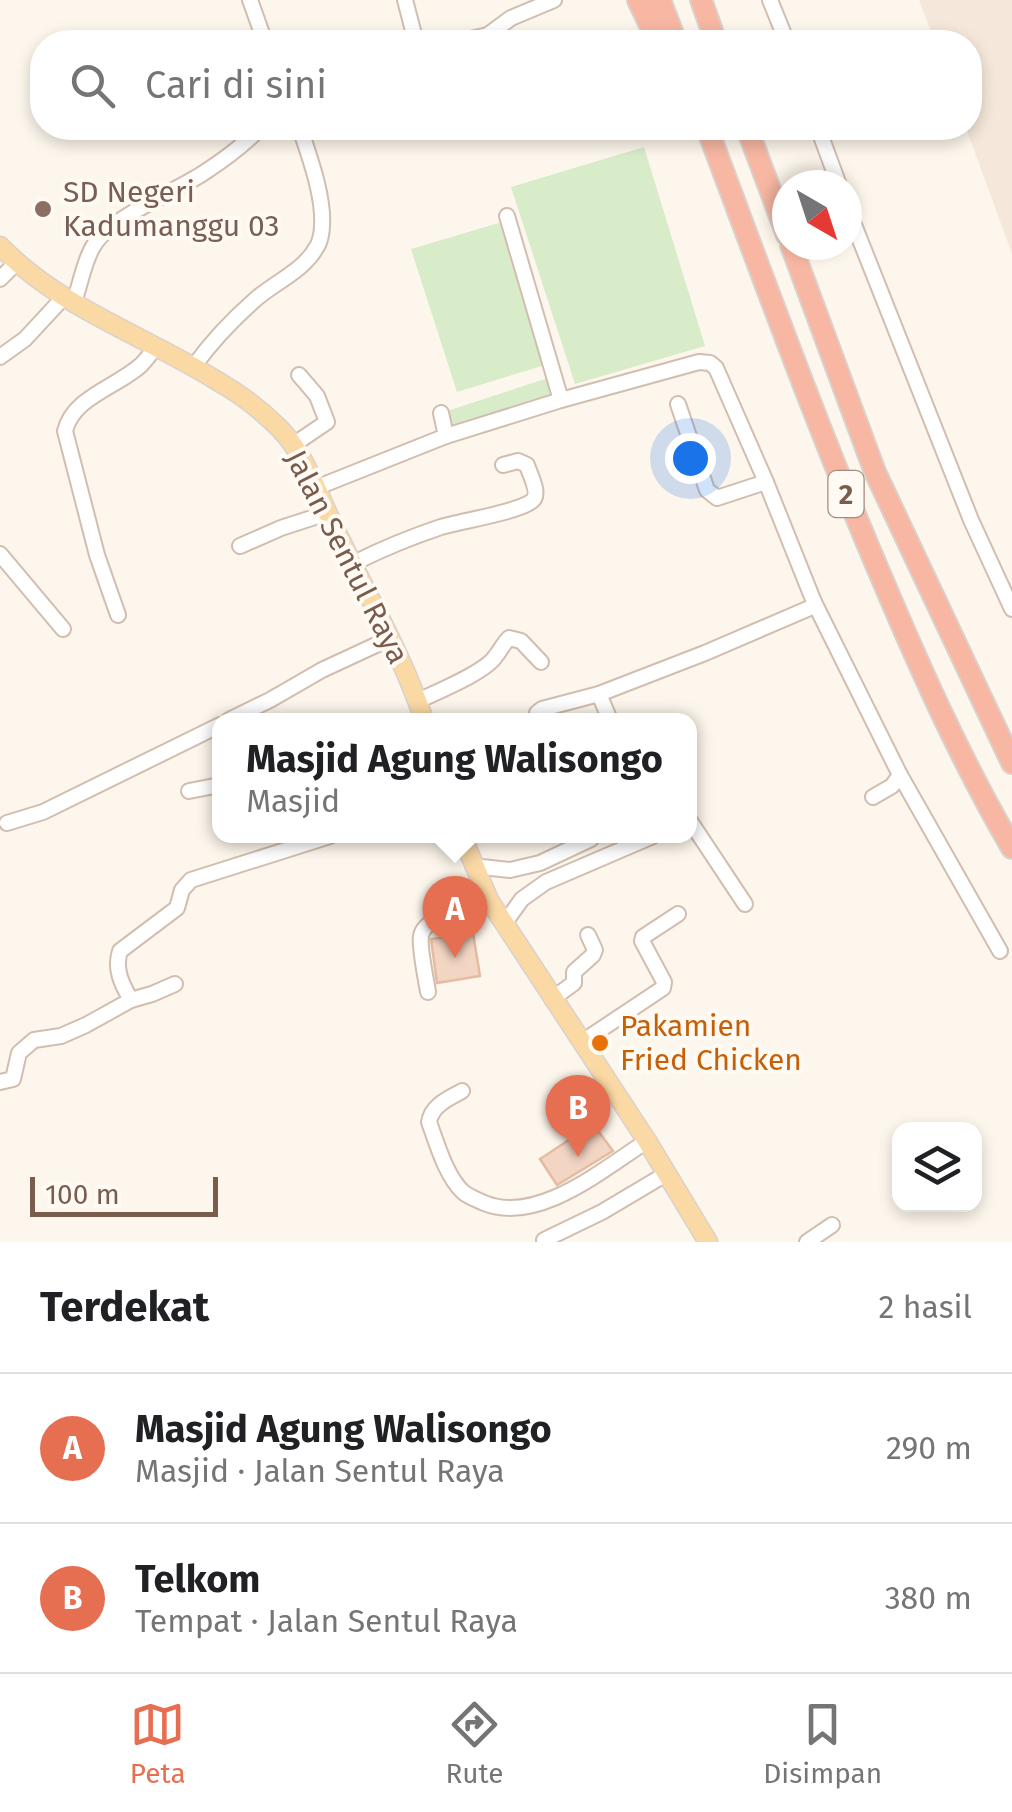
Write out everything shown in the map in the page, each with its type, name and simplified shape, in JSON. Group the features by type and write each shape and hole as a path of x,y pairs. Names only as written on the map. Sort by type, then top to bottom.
{"highway":[{"path":"638,0 652,30"},
{"path":"660,0 671,30"},
{"path":"701,0 712,30"},
{"path":"705,140 735,203"},
{"name":"2","path":"711,140 842,486 923,677 1012,848"},
{"path":"751,140 772,195"},
{"name":"2","path":"797,260 875,472 1012,764"}],"main road":[{"name":"Jalan Sentul Raya","path":"0,246 16,263 68,301 194,366 279,428 318,487 327,513 391,638 422,713"},
{"path":"465,843 489,900 708,1242"}],"street":[{"path":"250,0 261,30"},
{"path":"404,0 413,30"},
{"path":"495,30 511,18 554,0"},
{"path":"770,0 782,30"},
{"path":"0,357 68,301 97,240 248,140"},
{"path":"194,366 212,340 306,262 318,246 320,206 304,140"},
{"path":"822,140 833,170"},
{"path":"507,216 561,400"},
{"path":"862,245 971,520 1012,608"},
{"path":"0,279 16,263"},
{"path":"118,614 96,555 64,431 67,421 83,404 140,366 156,347"},
{"path":"318,487 446,436 561,400 699,362 710,363 716,368 766,482 814,602 900,774 1000,951"},
{"path":"293,445 328,422 317,396 299,375"},
{"path":"678,404 712,496 766,482"},
{"path":"441,413 446,436"},
{"path":"354,563 391,545 535,499 527,465 518,460 503,465"},
{"path":"240,546 327,513"},
{"path":"0,554 63,630"},
{"path":"537,713 599,694 808,610 814,602"},
{"path":"242,713 391,638"},
{"path":"418,701 495,659 509,638 521,641 540,662"},
{"path":"599,694 607,713"},
{"path":"7,823 37,814 212,729"},
{"path":"873,797 892,786 900,774"},
{"path":"189,791 212,787"},
{"path":"697,832 745,904"},
{"path":"130,1000 118,973 120,952 177,908 185,884 309,843"},
{"path":"473,866 510,870 540,863 578,843"},
{"path":"593,843 600,860"},
{"path":"504,924 522,899 546,882 638,843"},
{"path":"540,863 546,882"},
{"path":"428,992 420,935 427,924 489,900"},
{"path":"582,1042 663,988 664,982 642,941 678,914"},
{"path":"552,999 574,983 574,972 593,955 595,950 588,936"},
{"path":"0,1082 13,1080 18,1053 34,1040 60,1036 130,1000 174,984"},
{"path":"462,1091 435,1108 429,1122 464,1194 495,1207 530,1206 549,1200 646,1141"},
{"path":"544,1240 666,1174"},
{"path":"808,1242 832,1225"}],"shaded area":[{"path":"919,0 1012,0 1012,254 970,140 982,140 982,30 930,30"}],"green space":[{"path":"644,147 705,346 575,384 511,187"},
{"path":"502,222 545,365 457,392 411,249"},
{"path":"554,376 561,400 446,436 441,413"}],"building":[{"path":"473,933 480,976 437,983 431,939"},
{"path":"593,1124 613,1151 557,1185 540,1159"}],"place":[{"name":"SD Negeri Kadumanggu 03","path":"43,209"},
{"name":"Masjid Agung Walisongo","path":"455,958"},
{"name":"Pakamien Fried Chicken","path":"600,1043"},
{"name":"Telkom","path":"578,1157"}]}
